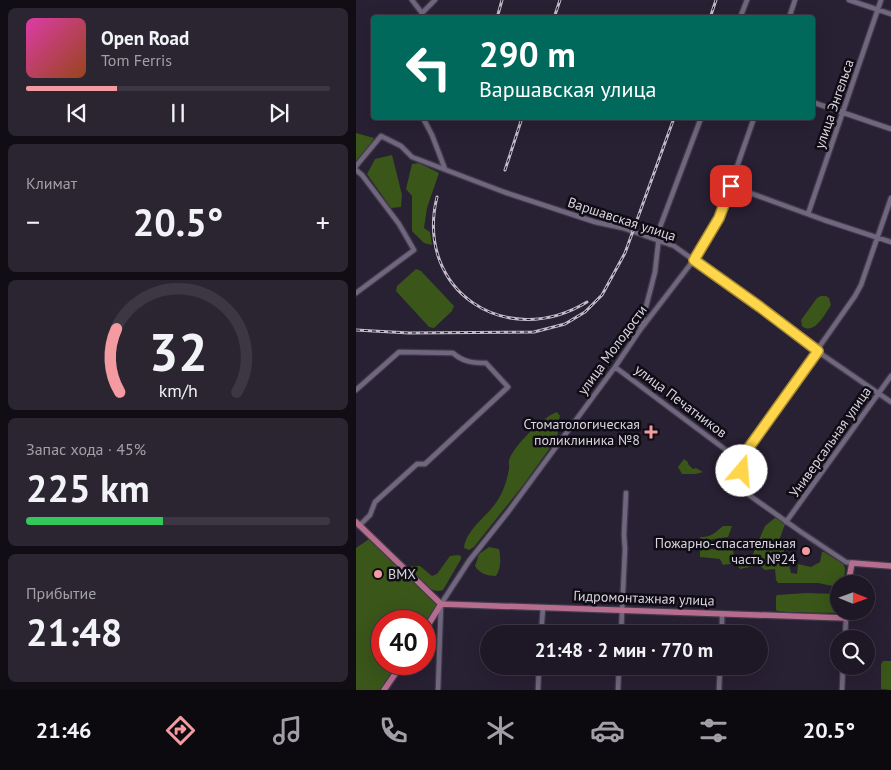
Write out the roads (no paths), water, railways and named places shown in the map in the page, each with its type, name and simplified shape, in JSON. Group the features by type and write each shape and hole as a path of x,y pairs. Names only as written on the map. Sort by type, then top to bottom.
{"main road":[{"path":"358,524 440,604 436,611"},
{"path":"850,575 852,564 891,566"},
{"name":"Гидромонтажная улица","path":"440,604 722,614 830,615"},
{"path":"384,690 394,675"}],"street":[{"path":"412,0 421,15 435,0"},
{"path":"741,15 747,0"},
{"path":"790,15 795,0"},
{"path":"849,0 891,14"},
{"name":"улица Энгельса","path":"808,214 881,0"},
{"path":"815,103 891,129"},
{"path":"424,120 445,169"},
{"path":"640,330 655,272 660,228 700,120"},
{"name":"улица Молодости","path":"440,604 469,561 508,512 640,330 694,260 719,218 753,120"},
{"name":"Варшавская улица","path":"356,166 381,136 401,146 412,157 504,192 658,239 674,246 891,402"},
{"path":"356,170 362,175 399,224 414,250 356,293"},
{"path":"731,186 891,242"},
{"path":"852,564 846,562 786,522 750,495 743,480 742,462 745,453 858,292 891,198"},
{"path":"356,390 399,352 453,353 460,359 474,363 486,363 508,387 425,464 416,464 375,502 370,515 358,524"},
{"name":"улица Печатников","path":"615,367 742,462"},
{"name":"Универсальная улица","path":"786,522 891,376"},
{"path":"621,625 626,549 624,535 626,493"},
{"path":"438,690 440,604"},
{"path":"542,625 543,608"},
{"path":"722,614 722,625"},
{"path":"538,690 539,675"},
{"path":"618,690 619,675"},
{"path":"719,690 720,675"},
{"path":"842,690 843,675"}],"railway":[{"path":"498,15 502,0"},
{"path":"555,15 560,0"},
{"path":"711,15 716,0"},
{"path":"505,170 521,120"},
{"path":"356,330 409,333 534,332 565,324 585,312 602,295 625,253 673,120"},
{"path":"437,197 434,231 439,260 453,284 473,303 498,315 527,319 557,315 587,302"}],"place":[{"name":"Стоматологическая поликлиника №8","path":"651,432"},
{"name":"Пожарно-спасательная часть №24","path":"806,551"},
{"name":"BMX","path":"378,574"}]}
